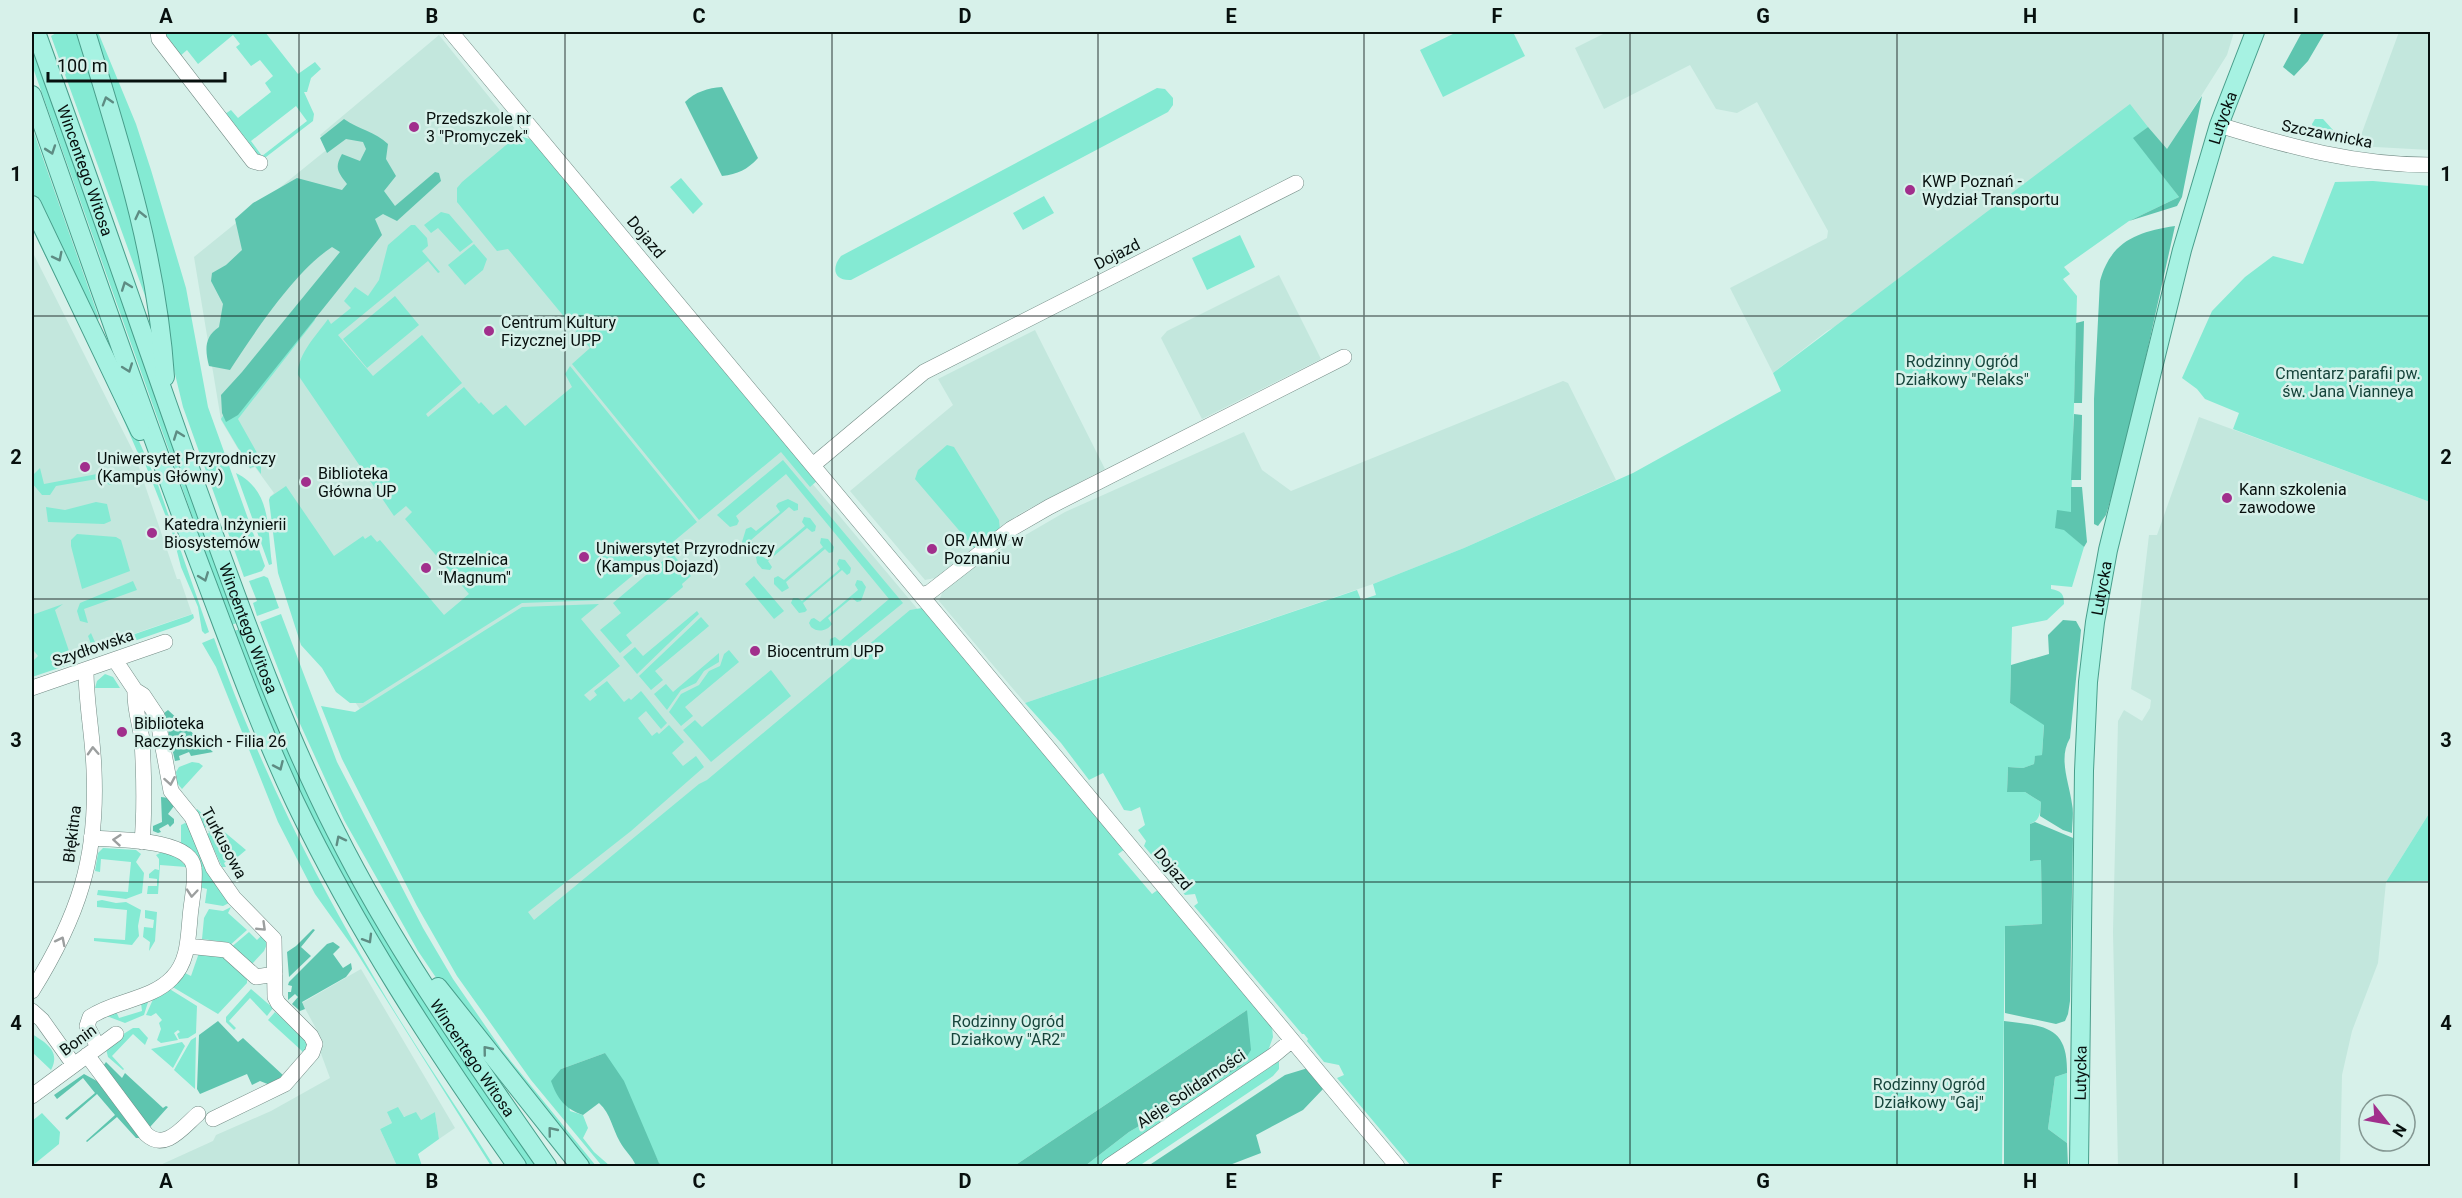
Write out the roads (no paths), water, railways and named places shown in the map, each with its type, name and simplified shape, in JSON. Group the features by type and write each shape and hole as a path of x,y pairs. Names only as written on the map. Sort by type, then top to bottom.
{"main road":[{"path":"86,32 133,185 143,227 163,357 166,401"},
{"name":"Lutycka","path":"2079,1167 2084,771 2091,653 2101,585 2182,250 2219,125 2255,32"},
{"name":"Wincentego Witosa","path":"39,39 166,401 272,691 321,803 368,891 441,1011 547,1167"},
{"name":"Wincentego Witosa","path":"32,95 183,522 256,712 310,831 364,932 466,1093 517,1167"},
{"path":"32,205 183,522"},
{"path":"368,891 459,1015 580,1167"},
{"path":"466,1093 506,1167"}],"street":[{"path":"158,32 162,44 253,161 260,163"},
{"name":"Dojazd","path":"451,32 1397,1167"},
{"name":"Szczawnicka","path":"2219,125 2337,158 2430,165"},
{"name":"Dojazd","path":"813,465 924,372 1296,183"},
{"path":"922,595 930,592 1011,529 1049,507 1344,357"},
{"name":"Szydłowska","path":"32,688 165,642"},
{"name":"Turkusowa","path":"115,660 135,690 142,695 158,716 171,790 192,817 213,868 223,885 274,939 275,997 278,1003 311,1036 315,1048 285,1084 213,1119"},
{"name":"Błękitna","path":"32,991 59,945 74,911 92,838 94,772 86,670"},
{"name":"Turkusowa","path":"135,690 134,703 142,738 145,786 142,842"},
{"path":"92,838 172,846 188,855 194,868 187,946 182,966 165,984 90,1017 87,1026 93,1051 146,1134 159,1142 168,1139 198,1114"},
{"path":"187,946 226,950 256,977 275,974"},
{"path":"32,1011 42,1020 74,1065"},
{"name":"Bonin","path":"32,1095 116,1034"},
{"name":"Aleje Solidarności","path":"1109,1167 1274,1055 1292,1040"}],"place":[{"name":"Przedszkole nr 3 \"Promyczek\"","path":"414,127"},
{"name":"KWP Poznań - Wydział Transportu","path":"1910,190"},
{"name":"Centrum Kultury Fizycznej UPP","path":"489,331"},
{"name":"Uniwersytet Przyrodniczy (Kampus Główny)","path":"85,467"},
{"name":"Biblioteka Główna UP","path":"306,482"},
{"name":"Kann szkolenia zawodowe","path":"2227,498"},
{"name":"Katedra Inżynierii Biosystemów","path":"152,533"},
{"name":"OR AMW w Poznaniu","path":"932,549"},
{"name":"Uniwersytet Przyrodniczy (Kampus Dojazd)","path":"584,557"},
{"name":"Strzelnica \"Magnum\"","path":"426,568"},
{"name":"Biocentrum UPP","path":"755,651"},
{"name":"Biblioteka Raczyńskich - Filia 26","path":"122,732"}],"park label":[{"name":"Rodzinny Ogród Działkowy \"Relaks\"","path":"1962,370"},
{"name":"Cmentarz parafii pw. św. Jana Vianneya","path":"2348,382"},
{"name":"Rodzinny Ogród Działkowy \"AR2\"","path":"1008,1030"},
{"name":"Rodzinny Ogród Działkowy \"Gaj\"","path":"1929,1093"}]}
